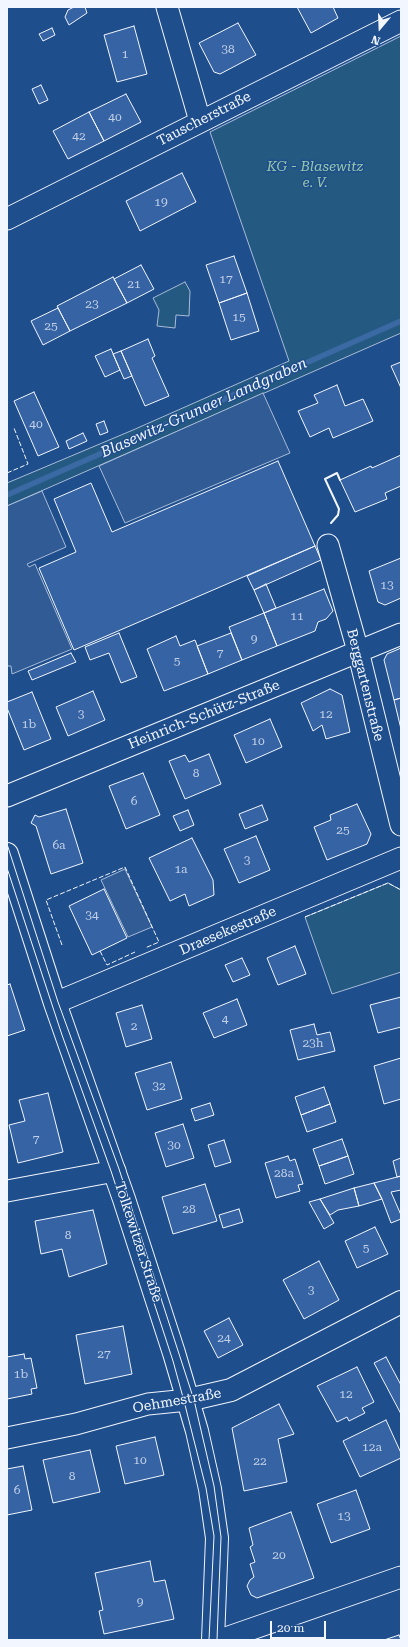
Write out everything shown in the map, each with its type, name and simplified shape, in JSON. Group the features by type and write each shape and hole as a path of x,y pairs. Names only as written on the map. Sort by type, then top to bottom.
{"main road":[{"name":"Tolkewitzer Straße","path":"7,854 55,1003 115,1171 188,1400 210,1489 217,1538 213,1640"},
{"name":"Oehmestraße","path":"188,1400 231,1390 401,1302"}],"street":[{"path":"167,7 200,121"},
{"name":"Tauscherstraße","path":"7,219 401,21"},
{"name":"Berggartenstraße","path":"328,545 358,652 401,825"},
{"name":"Heinrich-Schütz-Straße","path":"7,796 401,634"},
{"name":"Draesekestraße","path":"55,1003 401,858"},
{"path":"7,1191 115,1171"},
{"name":"Oehmestraße","path":"7,1438 76,1424 148,1404 188,1400"},
{"path":"220,1640 401,1577"}],"green space":[{"name":"KG - Blasewitz e. V.","path":"401,36 401,333 7,506 7,483 133,430 289,361 210,132"},
{"path":"185,282 190,291 189,316 176,315 175,328 157,326 159,310 153,298"},
{"path":"388,883 401,890 401,972 332,994 305,917"}],"shaded area":[{"path":"263,393 290,453 125,523 99,466"},
{"path":"42,491 66,547 27,564 29,567 35,564 72,649 12,674 11,666 7,666 7,506"},
{"path":"125,869 152,927 128,937 101,880"}],"building":[{"path":"74,7 85,7 87,13 69,25 65,17 68,10"},
{"path":"297,7 333,7 338,18 311,33"},
{"path":"238,23 256,55 220,74 214,72 199,43"},
{"path":"134,26 147,74 117,82 104,35"},
{"path":"52,28 55,35 43,41 39,34"},
{"path":"41,85 48,100 39,104 32,89"},
{"path":"126,94 141,122 104,141 89,112"},
{"path":"89,112 104,141 68,159 53,131"},
{"path":"182,173 196,202 140,231 126,201"},
{"path":"234,256 247,293 219,303 206,265"},
{"path":"141,265 154,289 127,303 114,279"},
{"path":"113,277 127,303 70,331 57,306"},
{"path":"247,293 259,331 231,340 219,303"},
{"path":"58,308 70,331 43,345 31,321"},
{"path":"148,339 155,356 152,358 169,396 145,406 121,351"},
{"path":"111,349 120,370 105,377 95,356"},
{"path":"121,351 132,376 124,379 113,354"},
{"path":"401,362 401,388 391,366"},
{"path":"337,385 345,406 363,399 373,421 333,438 329,428 310,437 298,411 318,403 314,395"},
{"path":"34,392 59,447 38,456 14,401"},
{"path":"104,421 108,432 100,435 96,424"},
{"path":"83,433 87,441 69,449 66,441"},
{"path":"401,455 401,486 385,493 387,499 355,512 340,480"},
{"path":"278,461 315,546 74,650 39,568 76,552 54,499 91,483 112,532"},
{"path":"315,546 321,560 254,590 247,576"},
{"path":"401,558 401,598 385,605 378,602 369,571"},
{"path":"266,584 276,608 264,613 254,590"},
{"path":"324,589 333,611 326,619 318,622 315,631 277,646 264,613"},
{"path":"264,613 277,646 242,660 229,627"},
{"path":"119,633 137,677 121,683 109,653 90,660 85,647"},
{"path":"231,633 242,660 208,674 197,646"},
{"path":"176,636 180,646 195,640 208,674 164,691 147,649"},
{"path":"401,648 401,698 394,700 384,660 387,654"},
{"path":"71,653 76,662 32,680 28,671"},
{"path":"330,689 342,695 350,732 326,739 322,725 313,731 301,703"},
{"path":"93,691 105,720 68,736 56,707"},
{"path":"32,692 51,739 24,750 7,708 7,702"},
{"path":"401,698 401,729 394,700"},
{"path":"270,719 282,747 246,763 234,735"},
{"path":"209,754 221,784 185,799 169,761 185,755 189,762"},
{"path":"143,773 160,815 126,829 109,786"},
{"path":"357,804 371,834 367,844 327,860 314,827 331,820 330,815"},
{"path":"262,805 268,820 245,829 239,814"},
{"path":"66,809 83,863 51,874 36,826 31,823 35,815 39,817"},
{"path":"188,810 194,825 180,831 173,816"},
{"path":"256,836 270,870 239,883 224,849"},
{"path":"192,838 213,880 214,895 189,906 185,894 170,901 149,858"},
{"path":"104,889 127,938 92,955 69,906"},
{"path":"295,946 306,974 278,985 267,958"},
{"path":"242,958 250,975 233,982 225,965"},
{"path":"10,984 25,1030 7,1036 7,985"},
{"path":"401,997 401,1027 378,1033 370,1005"},
{"path":"237,999 247,1025 214,1038 203,1013"},
{"path":"142,1005 152,1039 126,1047 116,1013"},
{"path":"314,1024 317,1035 330,1032 335,1051 298,1060 290,1030"},
{"path":"401,1058 401,1099 384,1104 374,1066"},
{"path":"171,1062 182,1099 147,1110 135,1073"},
{"path":"324,1087 330,1104 301,1115 295,1097"},
{"path":"48,1093 63,1152 18,1163 9,1125 25,1121 19,1100"},
{"path":"210,1103 214,1115 195,1121 191,1109"},
{"path":"330,1104 336,1122 307,1132 301,1115"},
{"path":"183,1124 194,1158 166,1167 155,1133"},
{"path":"342,1139 348,1156 319,1166 313,1149"},
{"path":"224,1140 231,1162 215,1167 208,1145"},
{"path":"288,1156 290,1161 295,1159 303,1184 298,1185 300,1191 276,1198 265,1163"},
{"path":"348,1156 354,1174 325,1184 319,1166"},
{"path":"401,1158 401,1176 397,1177 393,1161"},
{"path":"401,1176 401,1190 391,1192 401,1215 401,1219 391,1223 374,1183"},
{"path":"374,1183 382,1199 359,1206 354,1188"},
{"path":"205,1184 217,1221 173,1234 162,1197"},
{"path":"354,1188 359,1206 338,1210 330,1215 320,1199"},
{"path":"320,1199 334,1223 324,1229 309,1202"},
{"path":"239,1209 243,1222 223,1228 219,1215"},
{"path":"93,1210 107,1264 69,1277 62,1249 41,1254 35,1221"},
{"path":"375,1227 388,1254 357,1268 345,1241"},
{"path":"319,1261 339,1300 304,1319 283,1280"},
{"path":"229,1318 243,1345 218,1358 204,1331"},
{"path":"123,1326 132,1374 85,1384 76,1335"},
{"path":"24,1354 25,1359 31,1358 37,1388 31,1389 32,1394 7,1399 7,1357"},
{"path":"386,1357 401,1385 401,1414 374,1363"},
{"path":"357,1367 374,1402 362,1408 365,1413 349,1421 347,1417 337,1422 317,1386"},
{"path":"279,1404 294,1434 278,1439 287,1482 244,1491 232,1428"},
{"path":"386,1420 401,1453 401,1458 360,1477 343,1441"},
{"path":"155,1437 164,1475 125,1484 116,1446"},
{"path":"90,1450 100,1492 53,1503 43,1460"},
{"path":"23,1466 32,1510 7,1515 7,1469"},
{"path":"356,1490 370,1529 331,1543 317,1504"},
{"path":"291,1512 314,1578 257,1598 251,1595 247,1586 250,1580 254,1577 250,1564 255,1562 250,1547 253,1545 249,1528"},
{"path":"150,1561 154,1582 165,1580 174,1619 104,1634 99,1611 103,1610 95,1573"},
{"path":"399,1635 401,1640 384,1640"}],"waterway":[{"name":"Blasewitz‐Grunaer Landgraben","path":"7,495 401,321"}],"tram line":[{"path":"7,844 58,1002 119,1169 194,1400 214,1486 221,1537 217,1640"},
{"path":"7,868 62,1035 111,1171 173,1361 184,1401 206,1488 214,1536 209,1640"}],"fence":[{"path":"7,473 28,464 14,428"},
{"path":"62,945 46,900 125,867 159,942 145,948"},
{"path":"305,917 388,883 401,890"},
{"path":"100,951 107,965 135,952"}],"wall":[{"path":"331,523 338,515 339,509 325,479 337,473 340,480"}]}
